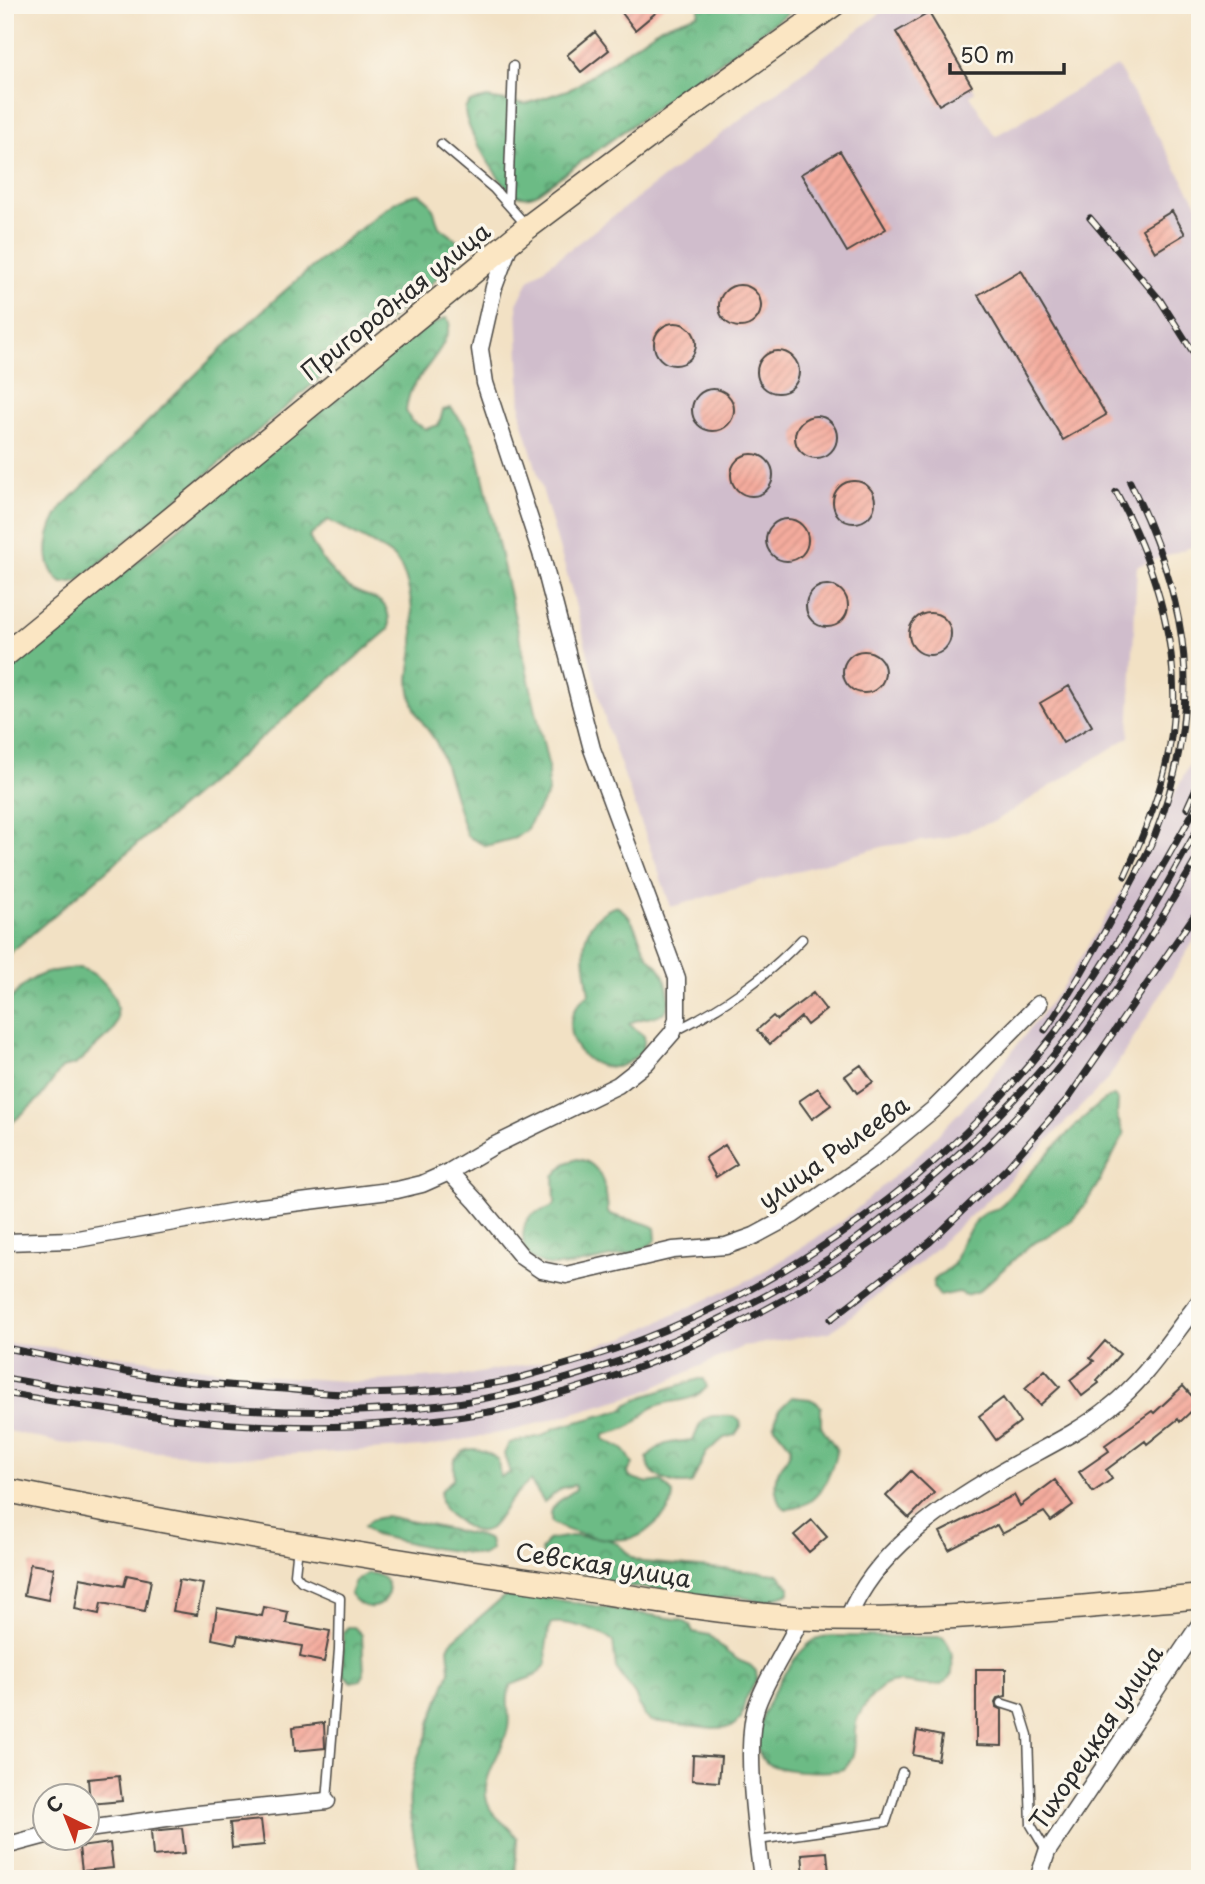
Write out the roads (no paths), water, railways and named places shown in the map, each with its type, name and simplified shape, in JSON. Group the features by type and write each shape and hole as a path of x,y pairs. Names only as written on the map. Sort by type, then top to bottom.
{"street":[{"name":"Пригородная улица","path":"5,655 519,234 824,8"},
{"path":"5,1242 72,1240 253,1208 397,1190 422,1184 618,1084 646,1063 673,1032 677,1019 677,978 592,749 541,553 485,383 480,349 488,309 519,234"},
{"name":"улица Рылеева","path":"449,1172 522,1257 541,1270 566,1275 673,1250 726,1246 754,1236 793,1215 873,1158 935,1108 1039,1004"},
{"path":"848,1618 873,1576 914,1532 958,1499 1074,1432 1111,1406 1140,1376 1200,1301"},
{"name":"Севская улица","path":"5,1490 106,1511 299,1544 679,1605 801,1618 919,1618 1200,1597"},
{"path":"757,1878 758,1840 751,1748 753,1723 763,1692 801,1618"},
{"name":"Тихорецкая улица","path":"1038,1879 1047,1852 1200,1624"},
{"path":"102,1827 327,1801"},
{"path":"5,1846 32,1839"}],"lane":[{"path":"513,66 508,203 519,234"},
{"path":"441,144 508,203"},
{"path":"673,1032 735,997 776,967 802,939"},
{"path":"299,1544 295,1574 301,1581 340,1598 339,1649 327,1801"},
{"path":"1001,1703 1020,1709 1028,1735 1031,1825 1047,1852"},
{"path":"758,1840 886,1822 902,1772"}],"railway":[{"path":"1090,218 1160,300 1200,363"},
{"path":"1045,1030 1082,972 1146,854 1171,788 1181,743 1185,699 1184,656 1177,613 1166,570 1130,482"},
{"path":"1116,492 1131,521 1155,582 1170,646 1173,679 1170,744 1163,778 1125,876"},
{"path":"1187,808 1200,779"},
{"path":"5,1348 190,1382 333,1394 406,1393 482,1385 525,1376 635,1342 704,1313 771,1278 835,1238 896,1193 954,1144 1006,1091 1054,1034 1094,978 1149,890 1200,800"},
{"path":"5,1378 114,1396 223,1408 332,1412 387,1410 442,1405 538,1386 588,1372 685,1335 776,1290 840,1251 933,1177 988,1126 1065,1042 1088,1012 1133,943 1200,825"},
{"path":"5,1393 178,1419 265,1426 353,1426 451,1418 516,1406 629,1371 692,1346 812,1283 923,1204 973,1159 1021,1111 1096,1019 1200,853"},
{"path":"831,1319 930,1242 1006,1169 1069,1097 1200,907"}]}
